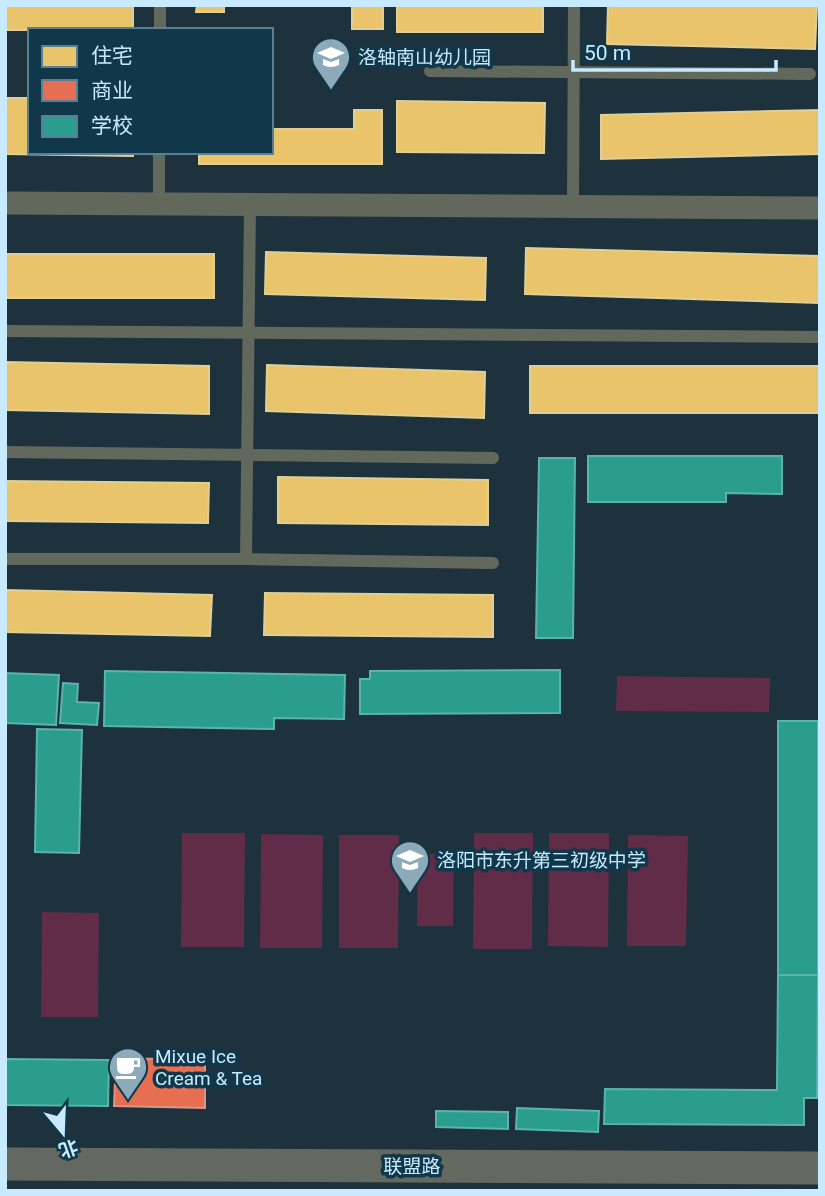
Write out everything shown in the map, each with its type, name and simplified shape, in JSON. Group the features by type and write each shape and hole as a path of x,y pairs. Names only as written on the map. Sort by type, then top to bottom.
{"main road":[{"name":"联盟路","path":"5,1164 820,1168"}],"street":[{"path":"5,202 820,208"}],"lane":[{"path":"160,5 160,28"},
{"path":"573,207 574,5"},
{"path":"430,71 810,74"},
{"path":"159,154 159,204"},
{"path":"246,559 250,204"},
{"path":"5,331 819,337"},
{"path":"5,452 493,458"},
{"path":"5,559 493,563"}],"shaded area":[{"path":"617,676 770,678 769,712 616,711"},
{"path":"182,833 245,833 244,947 181,947"},
{"path":"474,833 533,833 532,949 473,949"},
{"path":"549,833 609,833 608,947 548,946"},
{"path":"261,834 323,835 322,948 260,948"},
{"path":"339,835 399,835 398,948 339,948"},
{"path":"628,835 688,836 686,946 627,946"},
{"path":"418,854 454,854 453,926 417,926"},
{"path":"42,912 99,913 98,1017 41,1017"}],"building: 住宅":[{"path":"5,5 133,5 133,28 5,30"},
{"path":"197,5 224,5 224,12 196,12"},
{"path":"352,5 383,5 383,29 352,29"},
{"path":"397,5 543,5 543,32 397,32"},
{"path":"608,5 817,5 815,49 607,44"},
{"path":"5,98 28,98 28,154 133,156 5,154"},
{"path":"397,101 545,103 544,153 397,152"},
{"path":"354,110 382,110 382,164 199,164 199,154 273,154 273,129 354,129"},
{"path":"820,110 820,154 601,159 601,115"},
{"path":"526,248 820,256 820,303 525,294"},
{"path":"266,252 486,258 485,300 265,294"},
{"path":"5,254 214,254 214,298 5,298"},
{"path":"5,362 209,366 209,414 5,410"},
{"path":"267,365 485,372 484,418 266,411"},
{"path":"530,366 820,366 820,413 530,413"},
{"path":"278,477 488,480 488,525 278,523"},
{"path":"5,481 209,483 208,523 5,521"},
{"path":"5,590 212,595 210,636 5,632"},
{"path":"265,593 493,595 493,637 264,635"}],"building: 商业":[{"path":"116,1058 205,1060 205,1108 114,1106"}],"building: 学校":[{"path":"588,456 782,456 782,494 726,493 726,502 588,502"},
{"path":"539,458 575,458 573,638 536,638"},
{"path":"560,670 560,713 360,714 360,679 370,679 370,671"},
{"path":"105,671 345,675 344,719 274,718 274,729 104,726"},
{"path":"5,673 59,675 56,725 5,723"},
{"path":"63,683 78,684 77,702 99,703 97,725 60,723"},
{"path":"778,721 818,721 818,975 778,975"},
{"path":"37,729 82,730 79,853 35,852"},
{"path":"778,975 818,975 817,1098 804,1098 804,1125 604,1124 605,1089 777,1090"},
{"path":"5,1059 109,1060 108,1106 5,1105"},
{"path":"517,1108 599,1111 598,1132 516,1129"},
{"path":"436,1111 508,1112 508,1129 436,1127"}],"place":[{"name":"洛轴南山幼儿园","path":"331,91"},
{"name":"洛阳市东升第三初级中学","path":"410,894"},
{"name":"Mixue Ice Cream & Tea","path":"128,1101"}]}
